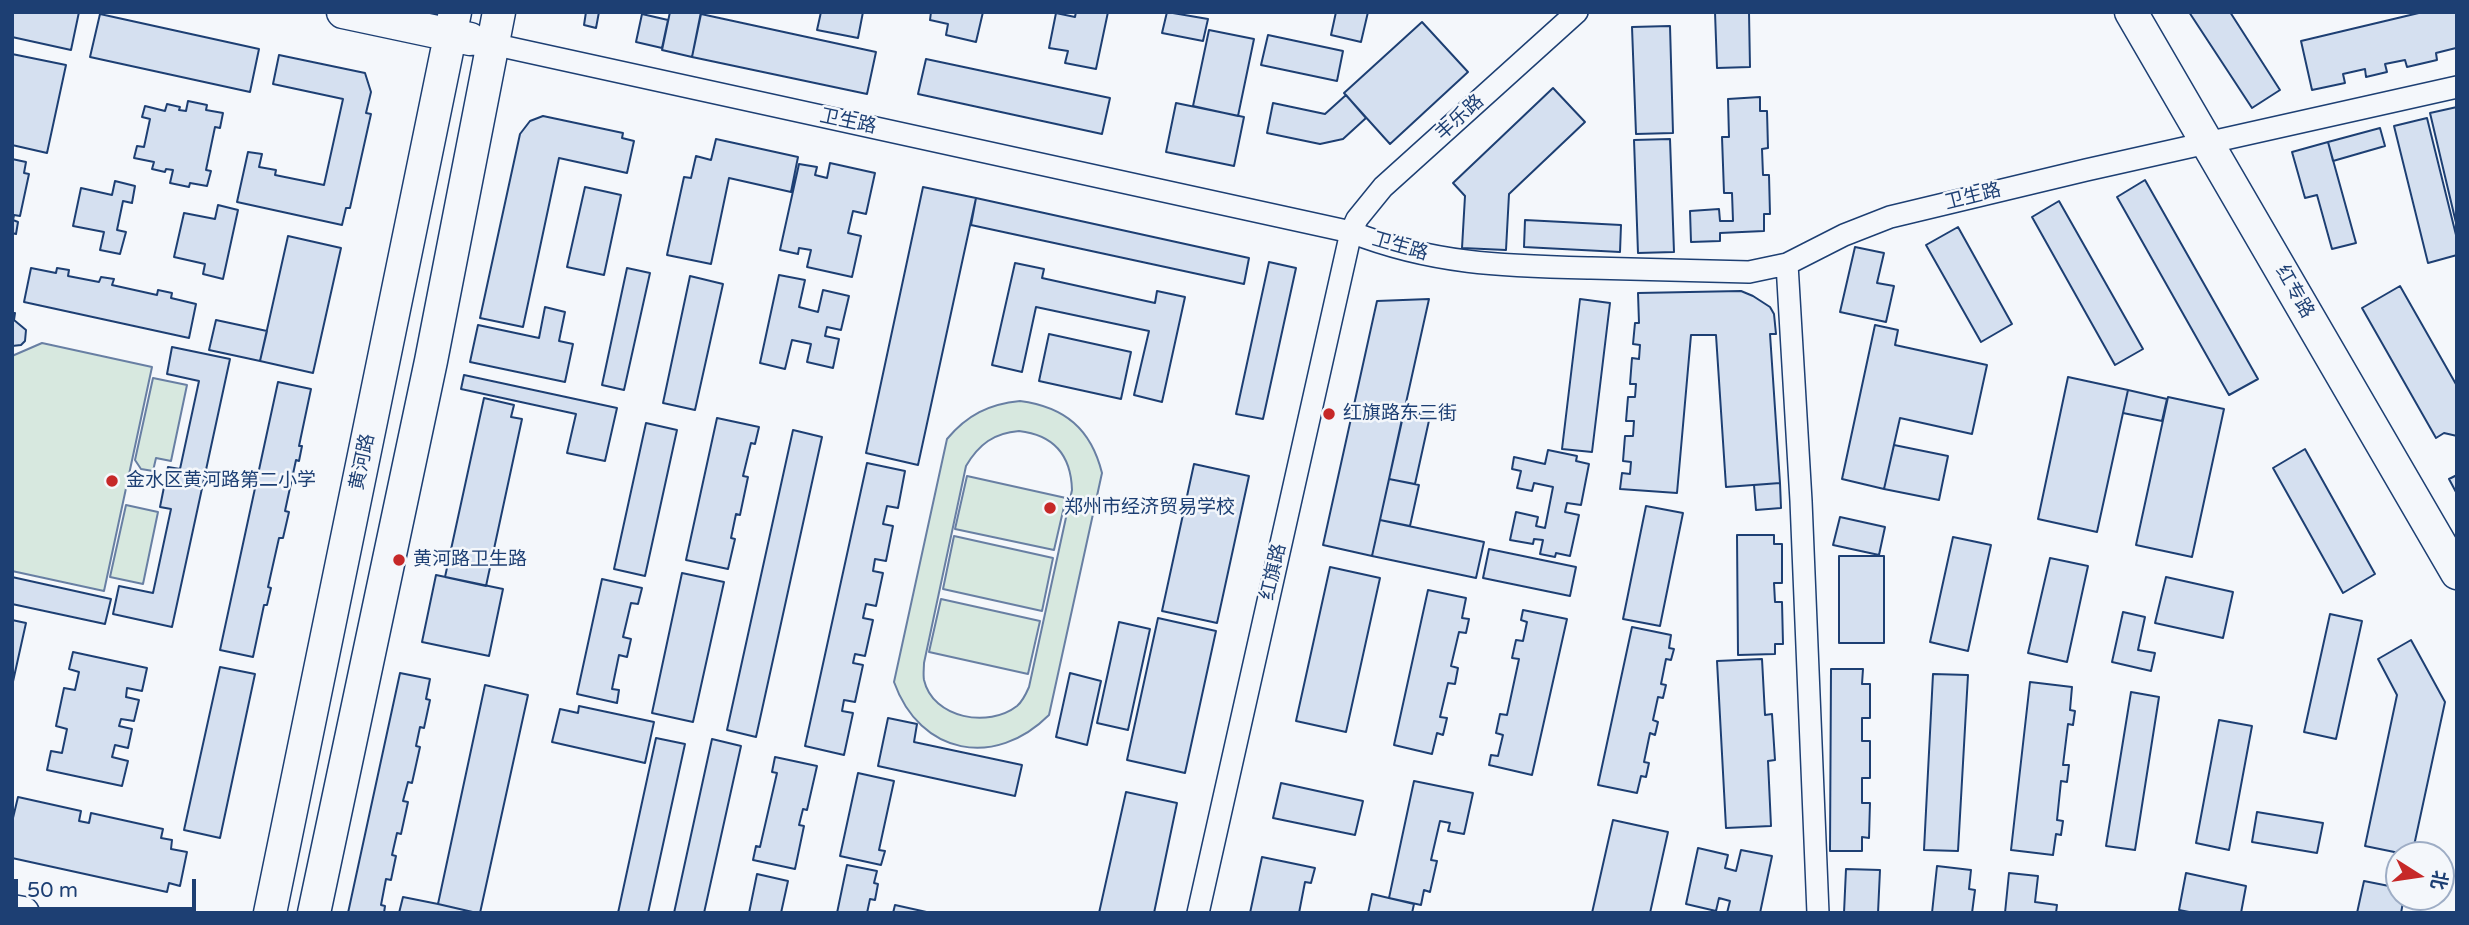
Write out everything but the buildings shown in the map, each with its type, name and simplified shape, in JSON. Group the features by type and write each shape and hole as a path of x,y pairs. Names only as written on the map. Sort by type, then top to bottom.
{"main road":[{"name":"卫生路","path":"342,12 453,23 492,44"},
{"path":"314,913 431,361 499,12"},
{"name":"红专路","path":"2132,12 2457,573"},
{"name":"黄河路","path":"270,913 453,23"},
{"path":"12,911 23,913"}],"street":[{"name":"丰乐路","path":"1351,232 1357,219 1383,187 1577,12"},
{"name":"卫生路","path":"492,44 1351,232 1421,255 1520,266 1749,272 1787,264 1890,217 2457,87"},
{"name":"红旗路","path":"1198,913 1351,232"},
{"path":"1787,264 1801,501 1818,913"}],"shaded area":[{"path":"42,343 152,367 104,591 12,571 12,356"},
{"path":"153,378 187,385 171,461 156,458 153,471 141,469 135,460"},
{"path":"1020,401 1036,404 1063,415 1074,423 1091,444 1102,473 1049,715 1028,732 1006,743 983,748 961,746 940,739 922,726 906,707 894,682 947,439 962,423 979,412","holes":["1010,432 1031,433 1051,442 1064,457 1072,490 1029,687 1019,704 1005,713 992,717 963,716 938,704 929,693 924,680 924,663 966,466 976,452 995,437"]},
{"path":"967,476 1066,498 1054,550 955,529"},
{"path":"126,505 158,512 143,584 110,577"},
{"path":"954,536 1053,558 1042,611 943,589"},
{"path":"941,599 1040,621 1028,674 929,652"}],"place":[{"name":"红旗路东三街","path":"1329,414"},
{"name":"金水区黄河路第二小学","path":"112,481"},
{"name":"郑州市经济贸易学校","path":"1050,508"},
{"name":"黄河路卫生路","path":"399,560"}]}
